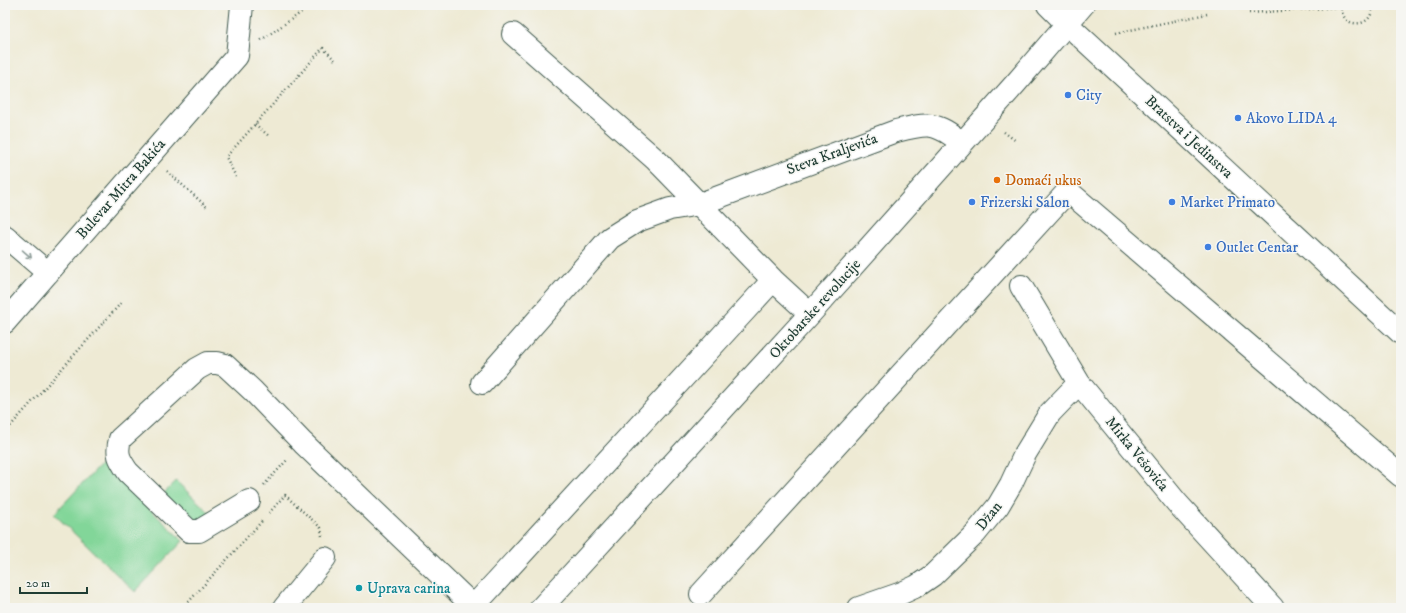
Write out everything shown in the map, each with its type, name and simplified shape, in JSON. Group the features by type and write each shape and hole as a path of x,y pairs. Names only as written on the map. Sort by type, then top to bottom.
{"street":[{"path":"237,56 242,5"},
{"name":"Bratstva i Jedinstva","path":"1048,5 1066,24 1401,333"},
{"name":"Oktobarske revolucije","path":"541,608 810,314 1016,83 1083,5"},
{"path":"513,34 656,160 773,280 810,314"},
{"name":"Bulevar Mitra Bakića","path":"5,322 237,56"},
{"name":"Steva Kraljevića","path":"482,383 610,238 637,221 670,209 700,204 896,130 929,124 949,132 962,143"},
{"path":"701,594 1068,191 1401,476"},
{"path":"5,236 48,273"},
{"path":"249,501 198,531 189,531 125,468 118,454 120,439 196,369 208,363 225,365 473,608 773,280"},
{"name":"Mirka Vešovića","path":"1021,286 1079,383 1177,504 1273,608"},
{"name":"Džan","path":"859,608 902,593 917,586 933,575 975,534 998,506 1011,484 1025,454 1050,413 1079,383"},
{"path":"284,608 325,558"}],"path":[{"path":"237,56 296,17 310,5"},
{"path":"1249,13 1342,6 1344,17 1352,23 1357,24 1367,21 1372,12 1372,6 1401,7"},
{"path":"1116,33 1208,14"},
{"path":"236,177 226,157 323,48 336,61"},
{"path":"255,124 270,137"},
{"path":"1004,132 1016,142"},
{"path":"150,156 208,208"},
{"path":"5,432 121,303"},
{"path":"249,501 303,443"},
{"path":"183,608 285,495 321,528 325,558"}],"green space":[{"path":"102,463 183,541 135,592 54,514"},
{"path":"176,481 211,514 189,537 154,504"}],"place":[{"name":"City","path":"1068,95"},
{"name":"Akovo LIDA 4","path":"1238,118"},
{"name":"Domaći ukus","path":"997,180"},
{"name":"Frizerski Salon","path":"972,202"},
{"name":"Market Primato","path":"1172,202"},
{"name":"Outlet Centar","path":"1208,247"},
{"name":"Uprava carina","path":"359,588"}]}
